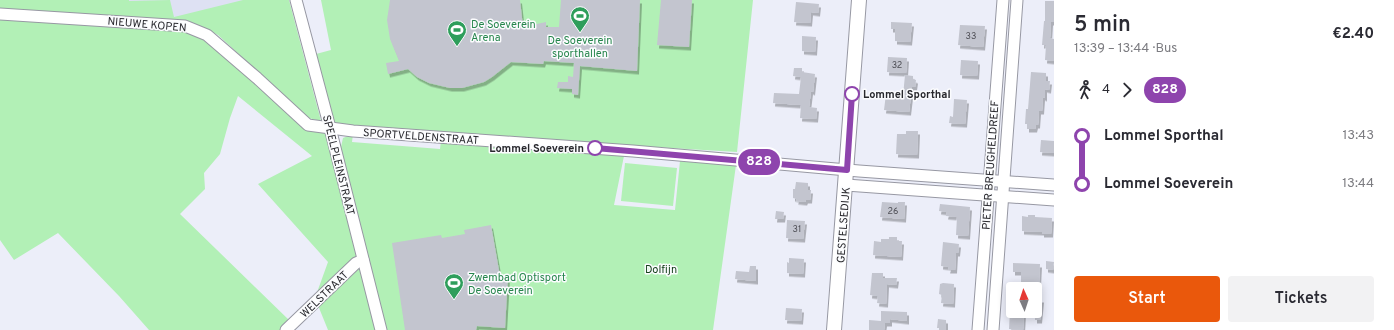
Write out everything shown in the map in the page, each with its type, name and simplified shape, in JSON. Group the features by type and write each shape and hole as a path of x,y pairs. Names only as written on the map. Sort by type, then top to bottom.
{"main road":[{"name":"GESTELSEDIJK","path":"834,330 860,0"}],"street":[{"name":"SPEELPLEINSTRAAT","path":"296,0 330,128 380,330"},
{"name":"PIETER BREUGHELDREEF","path":"978,330 1003,0"},
{"name":"PIETER BREUGHELDREEF","path":"993,330 1017,0"},
{"name":"NIEUWE KOPEN","path":"0,14 185,26 196,29 207,34 308,124 330,128"},
{"name":"SPORTVELDENSTRAAT","path":"330,128 627,150 847,170 1054,185"},
{"path":"846,185 1054,200"},
{"name":"WELSTRAAT","path":"286,330 356,263 363,260"}],"shaded area":[{"path":"107,0 254,0 194,21 116,16"}],"green space":[{"path":"0,0 170,0 174,17 243,0 289,0 321,121 308,118 218,35 193,24 175,21 0,10"},
{"path":"321,0 753,0 737,152 554,141 336,124 331,118 316,54 331,50"},
{"path":"0,17 190,30 208,37 313,130 325,133 376,330 328,330 315,298 328,262 258,184 312,156 238,96 220,154 204,173 205,189 180,214 290,321 280,330 149,330 119,296 58,233 14,260 0,240"},
{"name":"Dolfijn","path":"353,134 352,142 440,149 441,141 624,156 614,205 675,210 680,161 736,165 713,330 384,330 341,147 343,138"},
{"path":"625,163 677,168 673,206 621,201"}],"building":[{"path":"390,0 520,0 523,27 546,22 546,27 559,27 561,0 640,0 637,71 580,66 578,95 572,94 572,89 557,88 558,82 568,82 568,76 573,77 574,63 544,61 543,64 511,62 484,82 462,88 450,88 429,83 417,77 408,69 388,74 386,63 399,61 390,39 387,20"},
{"path":"661,0 692,0 689,47 657,45"},
{"path":"1045,1 1054,1 1054,22 1051,22 1050,38 1054,39 1054,61 1045,60 1046,45 1042,45 1045,21"},
{"path":"796,2 819,4 818,13 811,12 810,23 794,22"},
{"path":"891,22 912,23 910,42 895,41 895,29 891,29"},
{"path":"960,25 985,26 983,47 958,45"},
{"path":"802,36 816,37 815,52 802,51"},
{"path":"888,57 907,58 906,73 887,72"},
{"path":"961,60 978,61 977,76 960,75"},
{"path":"794,68 802,68 802,72 815,74 813,92 811,91 809,107 817,108 816,119 800,118 801,105 773,103 774,93 799,94 801,77 793,76"},
{"path":"1031,72 1046,73 1046,81 1050,81 1049,90 1045,89 1045,98 1043,97 1042,111 1039,111 1038,125 1036,125 1035,129 1027,129 1027,124 1025,124 1026,109 1028,109"},
{"path":"905,75 913,76 913,79 916,80 915,87 912,87 909,112 884,110 886,94 903,96"},
{"path":"954,99 967,100 965,124 949,123 950,116 953,117"},
{"path":"906,131 918,131 917,155 896,154 897,134 906,134"},
{"path":"1041,140 1054,141 1054,153 1040,152"},
{"path":"796,182 808,183 808,190 811,190 810,200 806,200 805,202 796,201 797,199 793,198 793,189 795,189"},
{"path":"882,202 905,202 904,219 880,217"},
{"path":"940,204 970,207 968,236 956,235 957,217 946,216 947,212 939,211"},
{"path":"776,211 784,212 783,219 775,219"},
{"path":"1028,215 1052,218 1051,234 1022,231 1022,216 1028,217"},
{"path":"787,220 805,221 803,239 786,238"},
{"name":"Zwembad Optisport De Soeverein","path":"491,225 500,276 508,276 505,328 477,326 476,330 405,330 392,243 441,235 442,238 465,234 464,230"},
{"path":"889,237 897,237 897,241 902,241 901,257 873,255 874,241 881,242 881,239 889,239"},
{"path":"943,242 959,244 958,253 956,253 955,270 948,270 949,267 941,266"},
{"path":"789,258 804,259 803,274 787,273 787,262 789,263"},
{"path":"1046,261 1054,262 1053,270 1046,269"},
{"path":"1013,263 1040,264 1039,282 1021,282 1021,272 1013,272"},
{"path":"750,266 756,266 756,281 735,279 736,271 749,272"},
{"path":"872,273 883,273 883,278 897,278 896,285 887,284 886,304 877,303 878,296 870,295"},
{"path":"940,284 954,284 953,304 941,303 942,295 939,294"},
{"path":"786,308 802,309 801,321 785,320"},
{"path":"881,311 907,312 907,321 890,319 890,323 885,323 884,330 869,330 869,320 881,321"},
{"path":"1010,318 1024,318 1023,330 1009,329"},
{"path":"1035,318 1040,318 1040,320 1035,320"},
{"path":"938,319 946,320 946,330 939,330 939,328 937,328"}],"bus line":[{"name":"828","path":"595,148 847,170 852,94"}],"place":[{"name":"De Soeverein sporthallen","path":"580,33"},
{"name":"De Soeverein Arena","path":"457,47"},
{"name":"Lommel Sporthal","path":"852,94"},
{"name":"Lommel Soeverein","path":"595,148"},
{"name":"Zwembad Optisport De Soeverein","path":"454,300"}]}
